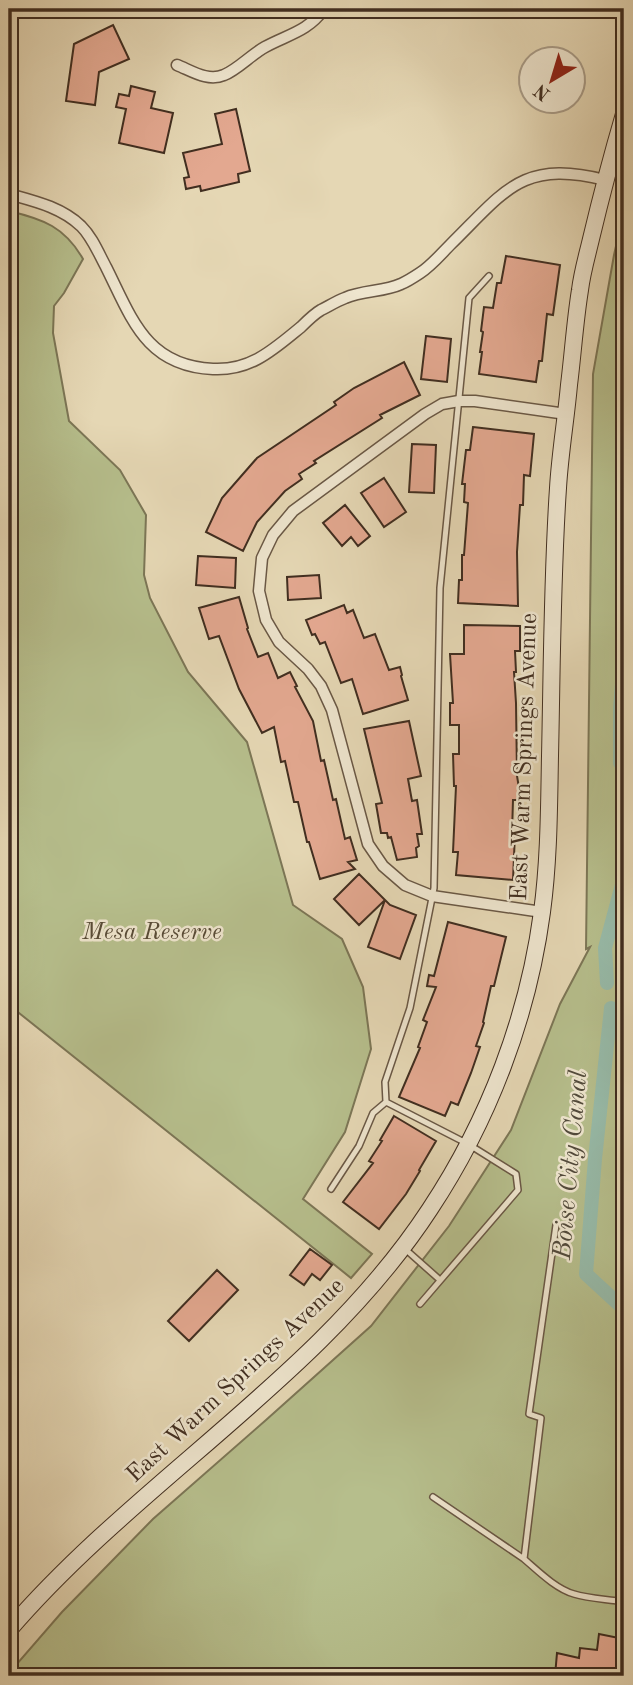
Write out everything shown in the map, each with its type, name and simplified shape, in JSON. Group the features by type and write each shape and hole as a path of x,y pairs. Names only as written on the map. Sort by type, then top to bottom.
{"street":[{"path":"61,9 76,9"},
{"path":"177,65 206,77 224,75 264,47 312,24 324,9"},
{"name":"East Warm Springs Avenue","path":"9,1630 93,1542 314,1348 354,1307 404,1248 433,1206 468,1144 498,1080 527,989 542,912 549,826 558,484 580,289 605,180 624,114"},
{"path":"9,194 57,210 81,226 92,240 133,323 163,355 185,366 215,369 244,366 269,353 319,311 346,297 401,284 424,271 500,195 516,184 534,176 568,173 605,180"},
{"path":"542,912 432,897 405,885 383,866 368,844 332,710 321,686 308,669 279,642 266,620 259,591 262,558 274,535 293,511 442,404 475,401 566,414"}],"lane":[{"path":"386,1102 385,1082 410,1008 432,897 440,588 470,298 489,276"},
{"path":"386,1102 468,1144 516,1174 518,1190 420,1304"},
{"path":"331,1189 359,1146 373,1113 386,1102"},
{"path":"524,1559 541,1418 529,1413 556,1225"},
{"path":"404,1248 440,1280"},
{"path":"433,1497 524,1559 562,1589 573,1594 624,1602"}],"green space":[{"name":"Mesa Reserve","path":"9,211 52,226 69,239 83,259 54,306 53,333 69,421 120,470 146,515 144,575 150,598 188,672 247,742 293,905 342,939 363,987 371,1049 345,1132 303,1199 372,1254 351,1278 9,1005"},
{"path":"624,211 624,1676 9,1676 62,1612 153,1519 371,1326 449,1226 511,1130 560,1004 590,947 586,949 593,374"}],"building":[{"path":"113,25 129,59 99,72 95,105 66,101 74,44"},
{"path":"131,86 155,92 151,108 173,113 164,153 119,143 126,109 116,107 119,94 129,96"},
{"path":"236,109 250,171 238,174 239,182 201,191 200,186 186,189 184,178 189,177 183,153 222,144 215,114"},
{"path":"506,256 560,265 553,315 547,314 542,361 539,361 536,382 479,374 484,307 493,308 497,283 501,283"},
{"path":"426,336 451,339 447,382 421,379"},
{"path":"404,362 420,395 380,415 382,418 314,461 316,463 299,474 302,479 285,491 257,522 243,551 206,532 222,498 257,458 336,405 334,402 354,388"},
{"path":"473,427 534,434 530,476 524,475 523,505 520,505 518,606 458,603 468,503 464,502 465,484 462,484 466,450 470,450"},
{"path":"412,444 436,445 434,493 409,492"},
{"path":"384,478 406,512 384,527 361,493"},
{"path":"345,505 370,536 358,546 351,537 342,546 323,523"},
{"path":"198,556 236,558 235,588 196,585"},
{"path":"319,575 321,598 288,600 287,577"},
{"path":"239,597 258,657 268,653 278,678 290,672 313,721 321,761 324,760 345,839 350,837 357,860 348,862 355,869 320,879 307,842 298,802 294,802 285,761 281,762 274,727 262,733 239,689 219,636 209,639 199,608"},
{"path":"344,605 347,613 353,610 364,638 375,634 389,670 400,667 408,700 363,714 352,679 341,683 325,642 320,644 315,634 312,635 306,620"},
{"path":"464,625 520,626 520,651 515,651 514,672 517,776 521,800 513,800 513,880 456,875 458,852 453,852 456,786 453,754 459,754 459,725 450,725 450,703 453,703 450,654 464,654"},
{"path":"409,721 421,776 408,779 412,801 417,800 422,834 417,834 417,857 397,860 391,837 388,838 387,833 381,833 376,804 382,803 364,729"},
{"path":"359,874 385,900 359,925 334,899"},
{"path":"385,900 390,905 416,915 400,959 368,947"},
{"path":"448,922 506,937 476,1046 480,1047 458,1105 451,1102 445,1116 399,1097 420,1048 418,1047 427,1022 423,1020 436,987 427,986 429,975 434,976"},
{"path":"394,1116 436,1141 406,1194 379,1229 343,1202 373,1163 369,1161"},
{"path":"310,1249 332,1265 320,1280 312,1274 304,1285 290,1275"},
{"path":"217,1270 238,1290 189,1341 168,1321"},
{"path":"599,1634 624,1639 624,1676 555,1676 557,1653 579,1658 580,1648 597,1650"}],"waterway":[{"name":"Boise City Canal","path":"624,658 620,708 620,763 624,768"},
{"name":"Boise City Canal","path":"607,983 605,948 624,877"},
{"name":"Boise City Canal","path":"611,1008 586,1274 624,1309"}]}
